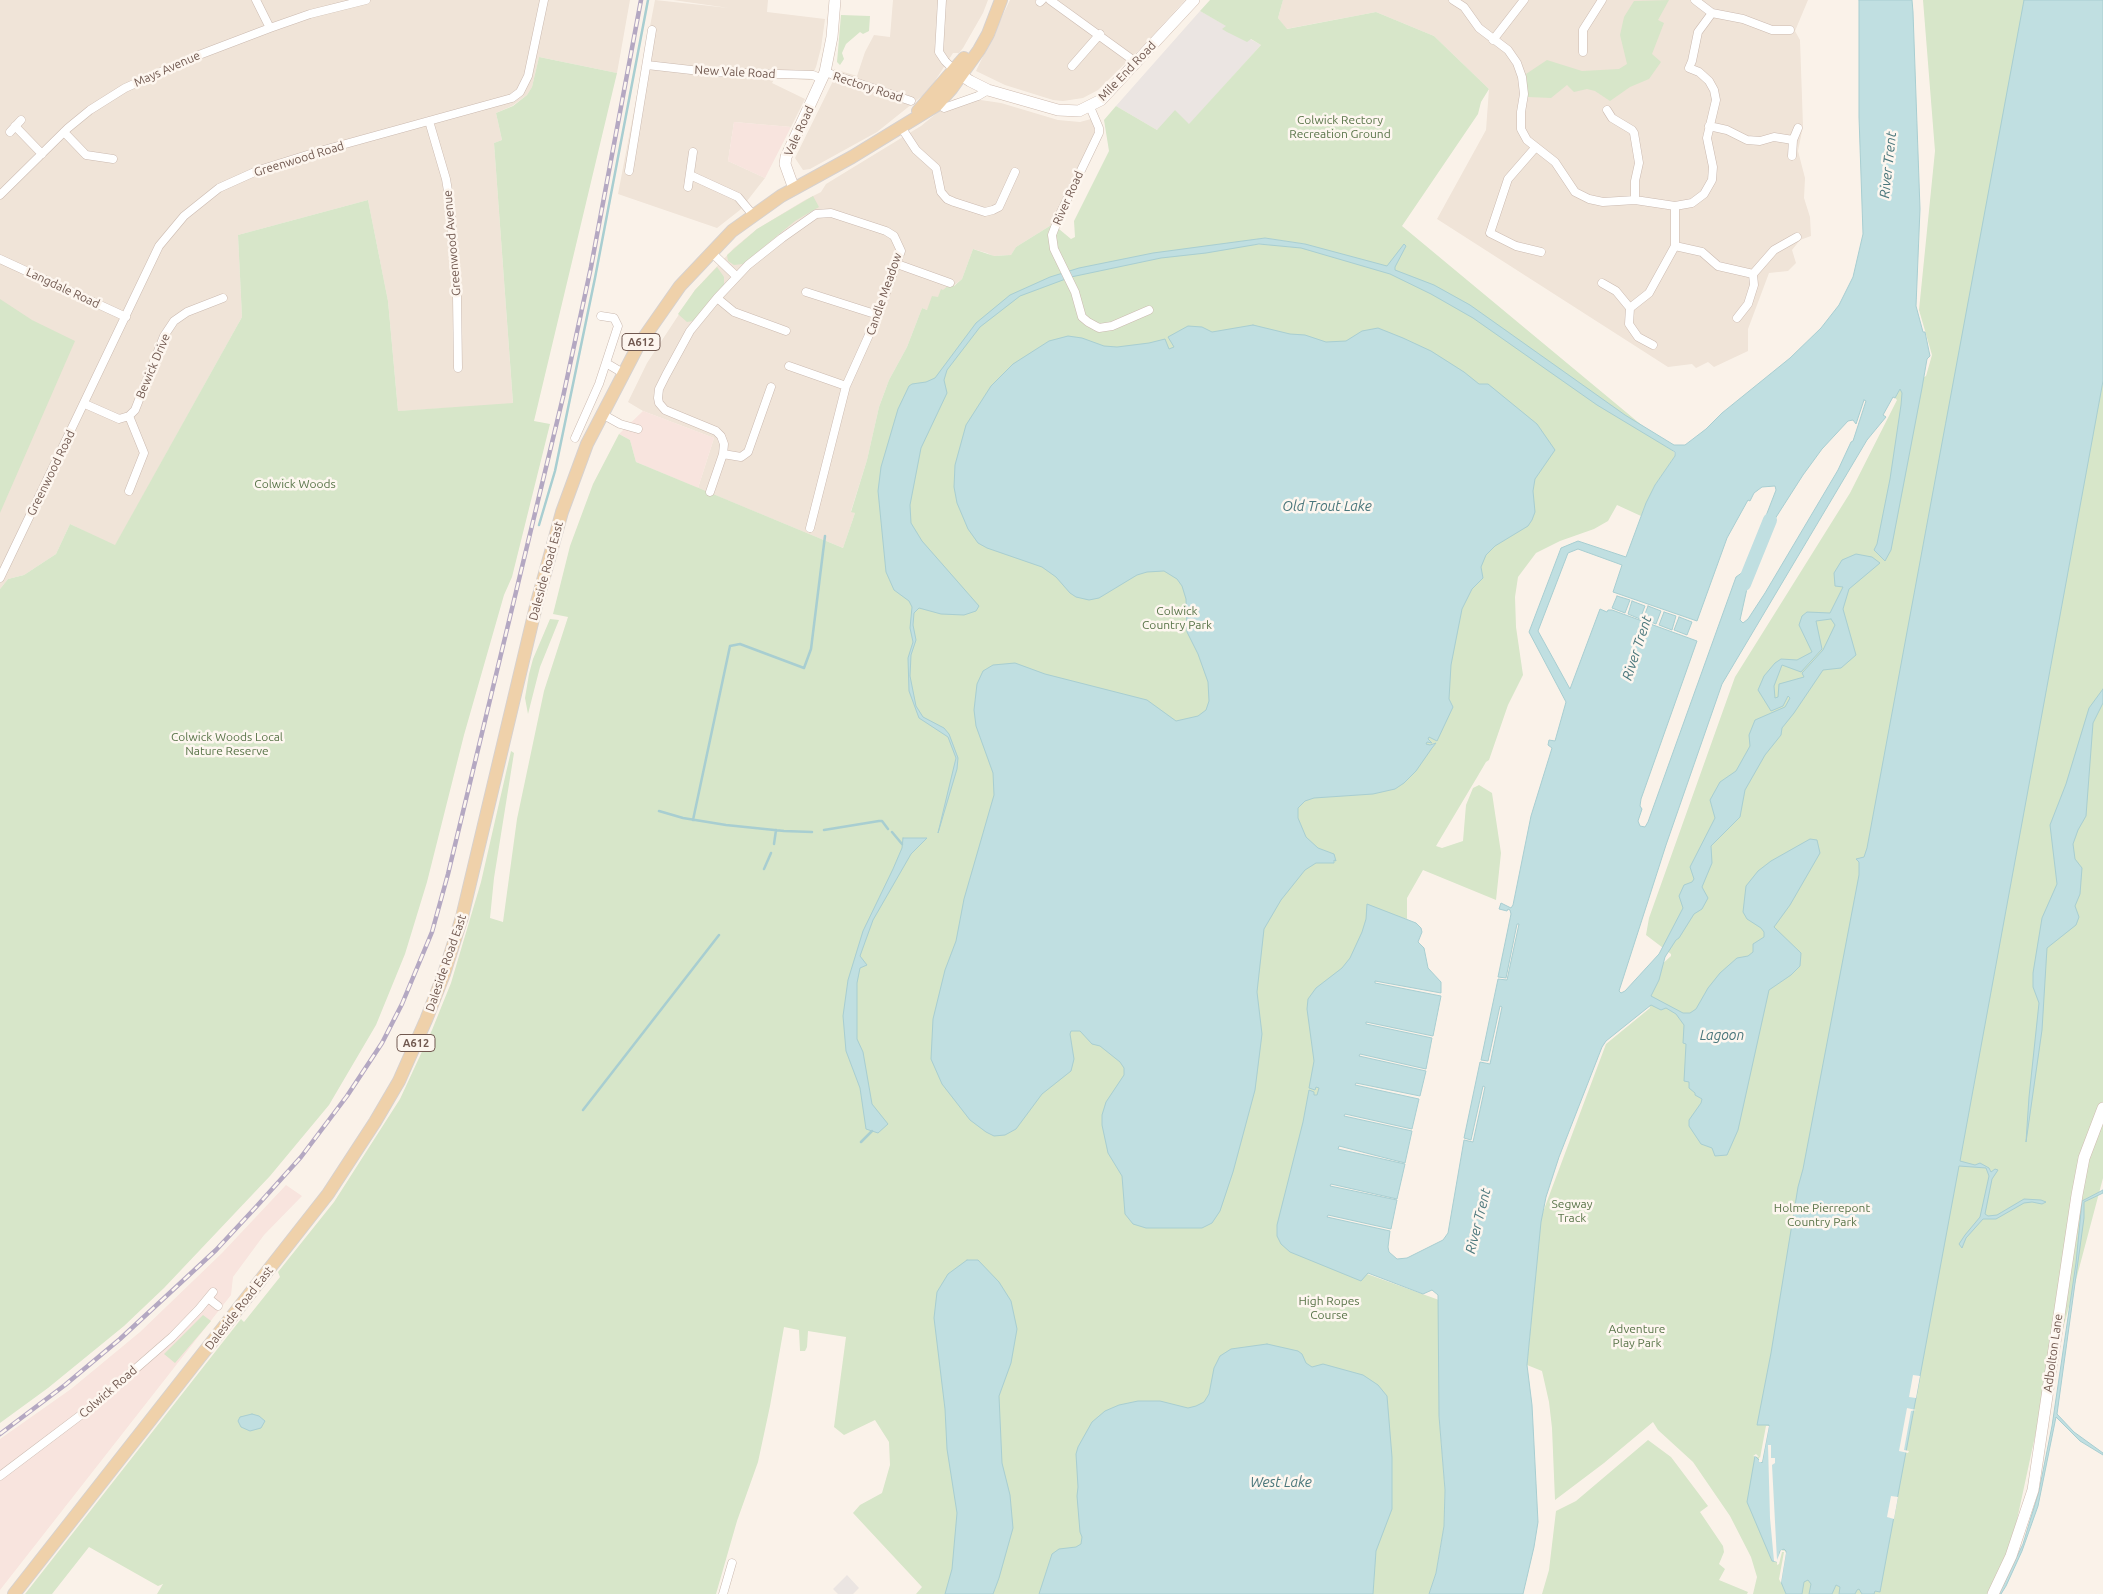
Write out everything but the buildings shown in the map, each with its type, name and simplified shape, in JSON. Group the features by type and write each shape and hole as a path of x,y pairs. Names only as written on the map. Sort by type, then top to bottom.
{"main road":[{"name":"A612","path":"711,252 732,231 752,215 794,188 937,104 958,73 979,50 988,34 1001,0"},
{"name":"Daleside Road East","path":"14,1594 328,1194 355,1155 398,1081 426,1020 444,974 462,917 552,546 570,489 587,444 638,346 667,303 711,252"}],"street":[{"path":"256,0 270,28"},
{"name":"Mays Avenue","path":"0,195 64,132 90,110 125,88 199,55 270,28 310,14 366,0"},
{"name":"Greenwood Road","path":"0,578 85,404 159,246 184,216 219,188 259,170 429,120 512,98 520,92 528,76 544,0"},
{"name":"Vale Road","path":"794,188 785,164 786,156 824,76 832,37 835,0"},
{"path":"942,0 939,52 945,61 958,73"},
{"path":"1050,0 1100,34 1137,63"},
{"name":"Mile End Road","path":"958,73 988,90 1058,110 1079,111 1101,100 1194,0"},
{"path":"1453,0 1464,7 1479,28 1508,50 1517,63 1522,77 1524,94 1521,129 1527,140 1535,148 1555,162 1575,192 1589,200 1603,202 1635,200 1675,206 1692,203 1704,194 1712,180 1713,167 1707,138 1714,109 1714,90 1699,72 1689,68 1698,32 1712,12"},
{"path":"1493,40 1524,0"},
{"path":"1584,52 1584,30 1602,0"},
{"path":"1695,0 1712,12 1743,19 1772,30 1790,30"},
{"path":"629,171 652,30"},
{"path":"1072,66 1078,54 1100,34"},
{"name":"New Vale Road","path":"647,65 709,72 824,76"},
{"name":"Rectory Road","path":"824,76 911,101"},
{"path":"944,108 978,96 988,90"},
{"name":"River Road","path":"1090,107 1099,133 1060,214 1052,235 1054,250 1075,292 1083,318 1088,322 1099,328 1112,326 1148,307"},
{"path":"1607,110 1612,118 1634,133 1639,163 1635,181 1635,200"},
{"name":"Greenwood Avenue","path":"429,120 446,179 450,203 457,296 458,368"},
{"path":"904,125 916,150 936,168 941,192 947,199 954,202 985,212 993,210 999,206 1015,172"},
{"path":"16,126 42,154"},
{"path":"1709,126 1727,130 1747,140 1760,141 1774,137 1793,140"},
{"path":"1792,156 1793,140 1798,128"},
{"path":"64,132 86,155 113,159"},
{"path":"1535,148 1508,178 1490,233 1516,246 1541,252"},
{"path":"688,187 693,152"},
{"path":"690,175 738,197 752,215"},
{"path":"1630,308 1649,292 1675,246 1675,206"},
{"name":"Candle Meadow","path":"724,454 724,444 718,432 665,410 659,403 658,398 666,375 690,331 736,276 758,256 816,214 825,212 848,218 891,234 898,241 901,251 878,315 846,386 810,528"},
{"path":"1742,316 1754,286 1753,274 1774,250 1797,237"},
{"path":"1675,246 1702,252 1718,266 1753,274"},
{"path":"711,252 736,276"},
{"name":"Langdale Road","path":"0,259 126,317"},
{"path":"897,264 945,283"},
{"path":"1602,283 1616,291 1630,308 1629,324 1638,337 1648,346"},
{"path":"810,304 810,293 878,315"},
{"name":"Bewick Drive","path":"128,416 135,410 164,336 174,321 186,312 223,298"},
{"path":"717,298 734,312 786,331"},
{"path":"575,434 593,400 618,326 614,318 601,316"},
{"path":"606,363 623,373"},
{"path":"789,366 846,386"},
{"path":"710,492 724,454 741,458 748,452 771,387"},
{"path":"85,404 119,420 128,416 144,453 129,491"},
{"path":"602,414 620,424 638,429"},
{"name":"Adbolton Lane","path":"1993,1594 2011,1556 2033,1490 2077,1195 2084,1158 2103,1108"},
{"name":"Colwick Road","path":"0,1476 94,1405 172,1337 211,1295 218,1306"},
{"path":"723,1594 732,1563"}],"shaded area":[{"path":"0,0 630,0 617,73 539,57 532,87 527,95 512,106 496,113 502,140 494,143 513,404 398,411 388,301 368,200 238,235 242,317 115,546 70,524 56,554 24,575 8,579 0,589"},
{"path":"655,0 729,8 673,0 768,0 767,12 825,19 821,48 810,80 775,78 772,83 805,99 791,127 734,122 728,161 765,178 740,210 717,228 618,194"},
{"path":"893,0 988,0 983,13 963,48 959,53 953,53 931,87 922,96 877,132 810,169 803,170 795,158 832,83 834,69 857,76 865,52 874,35 890,37"},
{"path":"1010,0 1185,0 1144,45 1098,90 1083,98 1063,101 1053,100 1005,85 976,71"},
{"path":"1283,0 1808,0 1795,31 1800,40 1803,126 1798,151 1805,178 1804,198 1810,217 1811,236 1800,240 1792,250 1796,263 1788,271 1769,273 1748,329 1748,351 1714,367 1708,362 1696,368 1692,364 1668,367 1437,219 1486,130 1489,89 1434,36 1376,12 1286,29 1278,18"},
{"path":"1200,11 1261,45 1189,125 1157,130 1116,106"},
{"path":"967,98 1001,103 1058,120 1080,122 1091,119 1094,126 1094,135 1053,224 1016,247 1011,255 993,256 973,249 962,279 953,286 949,285 927,310 922,308 907,347 889,380 879,407 867,460 851,511 855,513 843,548 698,488 714,438 643,411 628,402 647,363 695,290 734,248 757,229 821,192 826,184 921,126 954,99"},
{"path":"734,122 791,127 765,178 728,161"},
{"path":"643,411 714,438 698,488 636,462 630,440 619,434"},
{"path":"286,1185 302,1196 264,1235 233,1277 231,1295 0,1590 0,1439 71,1389 140,1332 222,1253"},
{"path":"847,1575 859,1588 853,1594 838,1594 833,1589"}],"green space":[{"name":"Colwick Country Park","path":"1210,0 1283,0 1278,18 1287,29 1376,12 1434,36 1489,89 1481,102 1478,114 1402,226 1674,452 1675,456 1655,485 1641,516 1617,505 1608,521 1594,529 1560,541 1536,553 1518,577 1515,597 1516,627 1523,675 1508,705 1489,760 1486,762 1436,846 1442,848 1463,841 1466,805 1473,788 1479,785 1492,793 1501,853 1496,900 1423,870 1407,898 1407,919 1396,916 1346,1002 1298,1249 1439,1300 1439,1416 1445,1490 1444,1526 1436,1573 1429,1594 916,1594 922,1587 853,1513 860,1505 882,1493 890,1465 889,1442 875,1420 844,1435 834,1427 846,1337 808,1331 807,1347 805,1351 800,1351 799,1330 784,1327 758,1462 737,1521 716,1594 157,1594 163,1584 158,1586 89,1547 52,1594 25,1594 241,1319 244,1322 280,1277 278,1272 334,1202 400,1099 432,1030 451,983 481,882 511,751 514,753 494,878 490,918 503,922 517,819 544,691 568,617 553,614 570,546 593,484 619,434 630,440 636,462 843,548 855,513 851,512 867,460 879,407 889,380 907,347 922,308 927,310 932,296 938,297 941,289 943,290 949,285 954,286 962,279 973,249 994,256 1011,255 1016,247 1053,224 1071,239 1075,237 1074,221 1109,151 1104,120 1116,106 1157,130 1175,110 1189,124 1261,45 1251,39 1247,42 1227,32 1222,29 1226,26 1200,11","holes":["1265,238 1305,244 1297,247 1266,244 1214,246"]},
{"path":"1669,0 1658,20 1664,23 1652,54 1661,62 1649,79 1630,87 1610,101 1595,91 1587,89 1574,92 1567,85 1551,98 1528,97 1526,74 1547,60 1582,71 1619,69 1627,64 1620,35 1624,17 1634,1"},
{"name":"Holme Pierrepont Country Park","path":"1923,0 2103,0 2103,1178 2037,1427 2007,1566 1989,1594 1753,1594 1757,1577 1751,1557 1730,1516 1693,1462 1658,1430 1653,1422 1604,1463 1555,1500 1549,1402 1542,1371 1527,1365 1540,1220 1606,1044 1650,1008 1646,994 1660,966 1671,956 1671,954 1646,935 1649,918 1735,677 1850,493 1897,400 1895,398 1900,389 1926,376 1932,355 1919,310 1935,151"},
{"path":"841,15 870,16 869,31 863,34 860,32 846,44 842,53 844,59 840,65 837,62"},
{"name":"Colwick Woods Local Nature Reserve","path":"539,57 617,73 534,421 550,424 512,577 504,595 464,735 427,882 405,954 376,1025 329,1105 270,1176 164,1288 124,1326 48,1388 0,1423 0,589 8,579 24,575 56,554 70,524 115,545 242,317 238,235 368,200 388,301 398,411 513,403 494,143 502,140 496,113 513,106 527,95 532,87"},
{"path":"813,196 819,207 795,221 743,264 734,265 728,261 727,255 757,229"},
{"path":"717,267 724,277 724,285 693,321 687,322 678,314 695,290"},
{"path":"0,299 32,320 75,341 0,513"},
{"path":"550,619 559,620 540,667 528,714 525,698 529,674 533,659"},
{"path":"203,1315 211,1321 175,1363 164,1354"},
{"path":"1648,1440 1671,1457 1708,1506 1700,1512 1723,1546 1724,1552 1719,1564 1725,1569 1719,1580 1748,1592 1747,1594 1542,1594 1549,1570 1556,1511 1576,1501"}],"water":[{"name":"Lagoon","path":"1859,0 1912,0 1920,209 1916,306 1923,332 1925,332 1930,356 1927,359 1891,550 1885,561 1874,550 1877,544 1890,479 1901,405 1902,393 1900,389 1883,415 1886,417 1867,440 1722,684 1666,845 1619,991 1621,993 1625,991 1659,954 1683,908 1679,896 1684,885 1692,882 1694,879 1690,867 1715,818 1710,800 1720,782 1736,771 1750,746 1749,735 1755,720 1785,707 1790,698 1788,696 1783,706 1771,711 1758,690 1764,676 1781,659 1797,660 1812,652 1799,625 1802,616 1807,612 1830,613 1843,587 1835,586 1834,573 1842,560 1856,554 1872,557 1880,563 1849,589 1843,609 1856,655 1841,668 1823,670 1782,728 1781,735 1765,755 1745,790 1740,817 1711,846 1712,863 1702,887 1708,898 1702,909 1694,914 1665,957 1659,980 1651,996 1683,1013 1690,1013 1696,1009 1708,988 1720,973 1737,958 1748,956 1753,952 1753,944 1764,937 1764,932 1761,928 1747,919 1743,912 1746,886 1758,871 1771,861 1810,839 1817,840 1820,853 1790,905 1774,927 1801,953 1800,966 1791,975 1769,990 1738,1130 1727,1155 1715,1156 1712,1148 1701,1144 1689,1126 1689,1120 1702,1099 1689,1088 1689,1082 1684,1081 1686,1044 1683,1043 1684,1025 1676,1014 1666,1008 1661,1010 1651,1005 1606,1041 1602,1047 1559,1157 1546,1197 1541,1222 1527,1365 1532,1405 1538,1522 1523,1594 1429,1594 1436,1573 1444,1526 1445,1490 1439,1416 1438,1295 1432,1290 1423,1294 1368,1273 1361,1281 1290,1252 1281,1244 1277,1236 1277,1225 1303,1122 1309,1090 1314,1092 1314,1095 1317,1095 1319,1088 1316,1087 1315,1090 1309,1088 1314,1061 1307,1009 1308,999 1316,988 1342,968 1350,958 1362,932 1366,919 1367,904 1416,923 1421,928 1422,932 1418,942 1424,948 1428,968 1441,982 1441,993 1375,981 1375,983 1441,996 1433,1036 1366,1022 1366,1024 1432,1038 1426,1069 1360,1054 1359,1056 1426,1071 1420,1096 1356,1083 1355,1085 1419,1099 1412,1129 1345,1114 1344,1116 1412,1131 1405,1163 1339,1146 1338,1149 1405,1164 1397,1199 1331,1184 1330,1186 1397,1200 1391,1229 1328,1215 1327,1217 1390,1231 1389,1252 1397,1259 1407,1258 1443,1240 1448,1233 1464,1140 1473,1142 1485,1087 1483,1086 1471,1140 1464,1138 1480,1062 1490,1064 1502,1007 1500,1006 1488,1061 1481,1060 1498,979 1507,980 1519,924 1517,924 1506,978 1498,977 1511,914 1508,909 1507,911 1499,909 1501,903 1511,908 1513,905 1531,816 1552,748 1548,745 1549,740 1555,741 1566,702 1529,632 1561,548 1578,541 1626,557 1646,503 1655,485 1675,456 1675,452 1597,405 1473,318 1431,294 1390,274 1301,248 1259,244 1161,258 1071,277 1020,296 980,327 947,370 944,380 947,393 921,448 910,505 911,523 922,541 979,606 976,611 964,615 941,614 919,608 914,613 913,625 916,640 911,655 910,676 916,706 923,717 944,728 949,734 958,758 957,769 938,833 956,758 948,737 919,718 909,691 908,658 913,642 910,628 912,607 909,601 894,590 886,572 878,491 881,467 898,409 909,386 935,378 976,323 1010,295 1050,277 1079,268 1153,253 1265,238 1305,244 1387,266 1404,244 1406,246 1395,270 1434,285 1470,305 1625,415 1674,445 1685,445 1790,358 1821,328 1839,305 1853,277 1863,234 1859,117","holes":["1864,400 1866,401 1853,441 1838,470 1765,593 1748,619 1743,623 1740,620 1752,566 1746,564 1743,572 1736,577 1648,822 1645,827 1640,826 1638,821 1642,809 1640,806 1641,799 1697,641 1612,610 1607,612 1600,609 1570,689 1538,631 1568,553 1578,549 1622,565 1613,592 1697,621 1727,538 1748,500 1750,501 1754,493 1762,487 1775,486 1776,490 1759,534 1761,537 1764,536 1822,449 1848,421 1853,420 1856,424","1831,619 1835,625 1823,650 1802,673 1804,677 1779,684 1778,697 1775,698 1774,686 1782,665 1801,672 1822,649 1816,621"]},
{"path":"2024,0 2103,0 2103,381 1960,1161 1975,1165 1980,1163 1989,1168 1991,1172 1995,1169 1998,1170 1992,1179 1985,1214 1988,1216 1997,1215 2024,1199 2046,1202 2042,1204 2024,1203 1996,1219 1983,1219 1966,1238 1962,1248 1959,1244 1980,1217 1989,1176 1986,1168 1959,1166 1880,1592 1875,1591 1874,1594 1862,1594 1859,1589 1855,1594 1839,1594 1840,1587 1836,1585 1832,1594 1809,1594 1811,1584 1808,1580 1804,1582 1802,1594 1786,1594 1781,1582 1786,1551 1784,1549 1780,1551 1778,1562 1772,1561 1747,1502 1755,1456 1762,1463 1769,1425 1757,1425 1771,1353 1798,1187 1859,875 1859,862 1856,859 1864,857 1867,848"},
{"name":"Old Trout Lake","path":"1253,325 1290,334 1305,335 1326,342 1346,341 1362,331 1378,328 1403,338 1431,351 1479,384 1488,384 1537,424 1555,450 1535,479 1533,491 1535,512 1532,520 1528,526 1495,546 1486,555 1481,567 1483,578 1472,589 1462,609 1451,665 1449,699 1453,707 1437,741 1429,737 1428,739 1432,743 1427,742 1426,744 1436,743 1416,771 1395,789 1373,794 1314,798 1305,801 1298,808 1298,818 1306,837 1318,848 1334,854 1336,861 1334,860 1334,863 1316,863 1305,870 1281,900 1264,929 1257,992 1262,1034 1255,1090 1233,1172 1220,1211 1212,1223 1202,1228 1146,1228 1133,1224 1125,1214 1122,1176 1108,1153 1102,1125 1102,1115 1106,1102 1124,1075 1124,1068 1120,1062 1100,1046 1092,1044 1080,1031 1071,1031 1074,1059 1071,1071 1042,1094 1016,1129 1005,1135 994,1136 970,1120 942,1084 931,1059 933,1019 945,970 956,941 964,899 994,795 993,773 976,726 974,710 977,684 983,671 993,665 1015,663 1045,674 1147,700 1176,721 1198,716 1206,710 1209,701 1208,682 1198,654 1187,632 1186,599 1182,586 1177,579 1164,571 1147,572 1137,575 1099,598 1089,600 1076,597 1056,577 1042,567 987,548 978,543 968,529 957,503 954,487 955,465 966,425 991,386 1013,364 1049,341 1068,336 1082,338 1104,346 1117,347 1165,339 1169,349 1174,347 1168,337 1188,326 1202,327 1212,332"},
{"path":"1617,596 1630,600 1625,613 1612,608"},
{"path":"1632,601 1645,606 1640,619 1628,614"},
{"path":"1648,606 1661,611 1656,624 1643,619"},
{"path":"1664,612 1676,616 1672,630 1659,625"},
{"path":"1679,617 1692,622 1687,635 1674,630"},
{"path":"2103,689 2103,703 2093,723 2086,816 2073,844 2075,859 2082,868 2080,894 2075,906 2079,917 2076,925 2047,948 2042,1030 2026,1142 2039,1003 2033,987 2033,973 2042,918 2057,884 2050,825 2066,784 2089,708"},
{"path":"903,838 927,838 911,854 873,920 860,956 867,965 860,968 857,983 857,1039 863,1052 872,1104 888,1124 878,1133 866,1129 860,1088 846,1051 843,1016 848,980 863,931 893,869 902,848"},
{"path":"2103,1190 2103,1193 2084,1202 2084,1218 2057,1414 2074,1432 2103,1453 2103,1455 2080,1441 2056,1417 2038,1506 2022,1551 2006,1586 2001,1594 1999,1594 2023,1544 2039,1491 2052,1426 2076,1263 2082,1201"},
{"path":"967,1260 978,1260 999,1282 1011,1301 1017,1329 1011,1363 999,1396 1002,1463 1010,1495 1013,1528 993,1594 945,1594 952,1569 957,1513 947,1449 945,1409 934,1318 937,1292 948,1274"},
{"name":"West Lake","path":"1267,1344 1298,1351 1302,1354 1306,1363 1312,1367 1323,1364 1363,1375 1378,1385 1387,1396 1392,1457 1392,1509 1376,1551 1373,1594 1039,1594 1052,1554 1059,1549 1076,1547 1081,1544 1076,1454 1092,1422 1105,1411 1119,1405 1138,1401 1160,1401 1188,1408 1196,1406 1204,1402 1209,1394 1214,1368 1220,1356 1231,1349"},
{"path":"252,1414 259,1416 265,1421 261,1428 250,1431 241,1427 238,1421 240,1417"}],"pier":[{"path":"1913,1375 1920,1376 1916,1398 1909,1397"},
{"path":"1907,1408 1916,1410 1911,1411 1904,1450 1909,1451 1908,1453 1899,1451"},
{"path":"1766,1426 1769,1426 1762,1462 1759,1462"},
{"path":"1768,1445 1771,1445 1771,1458 1775,1458 1775,1463 1772,1465 1777,1560 1781,1550 1786,1553 1781,1583 1779,1579 1784,1552 1782,1552 1779,1564 1777,1565 1777,1562 1774,1561 1770,1518"},
{"path":"1891,1496 1898,1497 1894,1519 1887,1517"}],"waterway":[{"path":"539,525 555,471 595,278 648,0"},
{"name":"River Trent","path":"1744,584 1770,520"},
{"path":"693,820 730,646 740,644 804,668 811,649 825,536"},
{"path":"659,811 683,818 726,825 812,832"},
{"path":"824,830 879,821 882,821 888,829"},
{"path":"774,844 776,830"},
{"path":"892,832 902,844"},
{"path":"764,869 771,853"},
{"path":"583,1110 719,935"},
{"path":"861,1142 872,1131"}],"railway":[{"path":"0,1434 65,1385 120,1339 216,1250 301,1157 347,1096 382,1043 402,1004 432,932 448,874 563,397 591,267 641,0"}],"park label":[{"name":"Colwick Rectory Recreation Ground","path":"1340,127"},
{"name":"Colwick Woods","path":"295,484"},
{"name":"Segway Track","path":"1572,1211"},
{"name":"High Ropes Course","path":"1329,1308"},
{"name":"Adventure Play Park","path":"1637,1336"}]}
